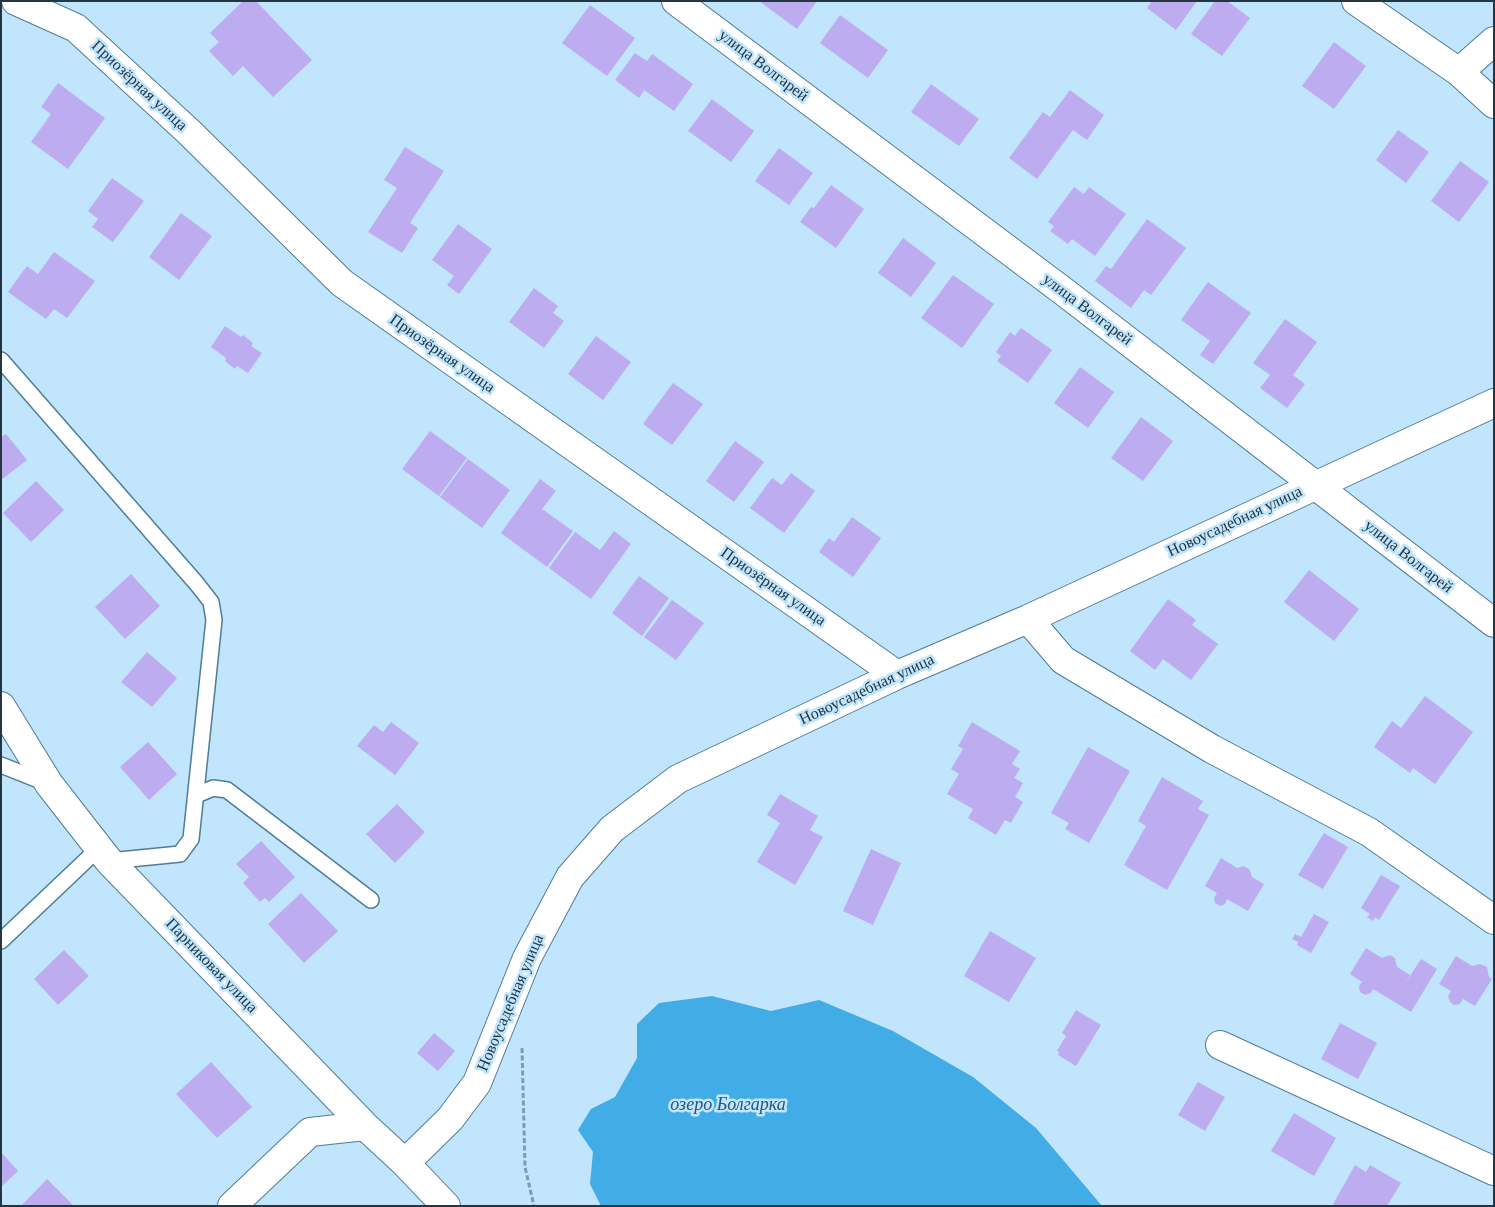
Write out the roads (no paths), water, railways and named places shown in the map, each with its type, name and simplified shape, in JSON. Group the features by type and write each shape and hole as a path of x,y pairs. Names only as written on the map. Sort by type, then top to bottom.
{"street":[{"name":"Приозёрная улица","path":"16,1 76,28 189,132 342,283 897,675"},
{"name":"улица Волгарей","path":"676,1 1055,286 1494,623"},
{"path":"1356,1 1459,72 1494,104"},
{"path":"1459,72 1494,41"},
{"name":"Новоусадебная улица","path":"405,1163 450,1119 477,1083 527,958 570,877 612,829 678,779 897,675 1028,619 1494,403"},
{"path":"1028,619 1063,660 1212,749 1369,832 1494,920"},
{"name":"Парниковая улица","path":"1,706 49,784 104,855 365,1126 405,1163 446,1206"},
{"path":"1220,1045 1494,1171"},
{"path":"232,1206 310,1132 365,1126"}],"lane":[{"path":"1,360 197,584 211,602 214,620 191,839 180,854 104,855 1,941"},
{"path":"1,765 49,784"},
{"path":"197,795 213,788 228,790 371,900"}],"water":[{"name":"озеро Болгарка","path":"712,996 771,1011 819,1000 893,1031 973,1077 1036,1128 1102,1206 601,1206 590,1184 593,1152 578,1130 591,1109 615,1097 637,1058 637,1024 659,1003"}]}
